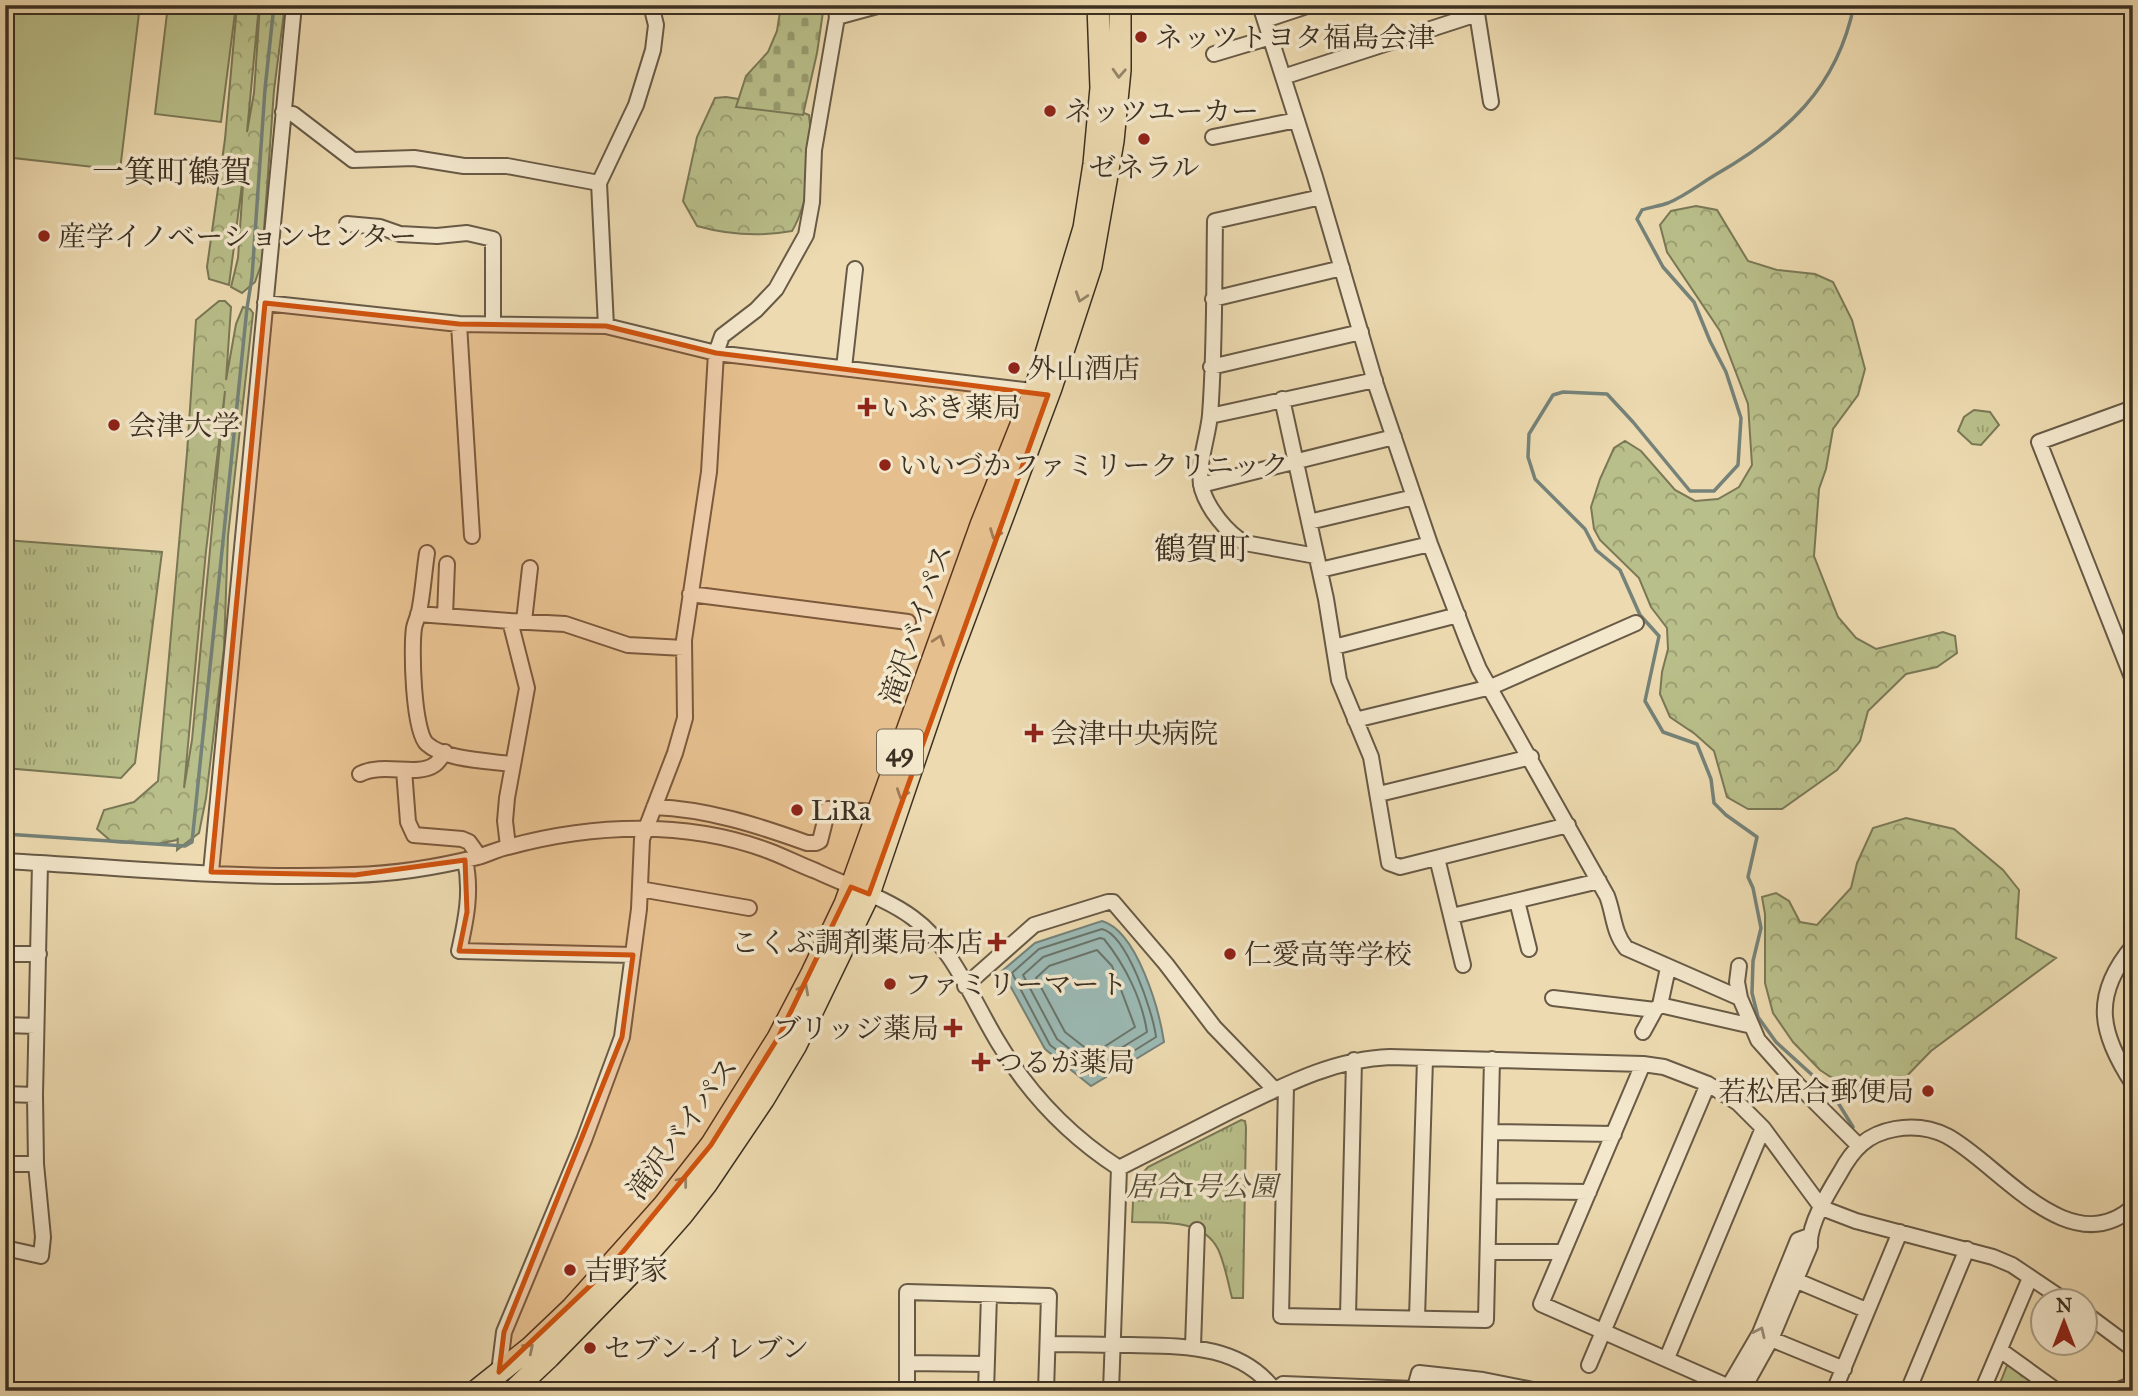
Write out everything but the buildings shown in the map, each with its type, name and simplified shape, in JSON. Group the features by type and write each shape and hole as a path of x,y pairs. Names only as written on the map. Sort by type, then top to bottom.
{"highway":[{"name":"滝沢バイパス","path":"476,1391 530,1348 588,1291 664,1205 711,1145 778,1038 860,891 877,812 981,525 1041,393 1084,228 1094,164 1101,88 1098,5"},
{"name":"滝沢バイパス","path":"518,1390 682,1216 763,1100 796,1045 860,891 947,666 1041,393 1091,266 1109,174 1120,70 1120,5"}],"street":[{"path":"211,872 294,5"},
{"path":"606,326 600,183 636,105 653,50 656,25 651,5"},
{"path":"499,1372 504,1332 584,1140 622,1037 634,955 642,839 675,753 685,718 684,648 709,472 715,406 716,353 722,336 756,310 776,289 806,235 812,202 814,150 836,11 881,5"},
{"path":"1260,5 1375,380 1430,544 1479,669 1599,881 1611,905 1615,930 1626,948 1740,998"},
{"path":"1265,20 1310,5"},
{"path":"1283,77 1477,10 1492,102"},
{"path":"1214,54 1271,37"},
{"path":"284,112 293,114 353,160 414,158 464,166 507,166 600,183"},
{"path":"1213,137 1297,120"},
{"path":"1321,197 1216,221 1210,415 1201,485 1206,498 1236,537 1245,543 1318,563 1430,544"},
{"path":"347,224 380,227 400,234 437,236 467,233 492,239 494,323"},
{"path":"1213,299 1342,268"},
{"path":"844,368 855,269"},
{"path":"265,303 459,324 606,326 716,353 1041,393"},
{"path":"459,324 472,536"},
{"path":"1211,367 1361,332"},
{"path":"1210,415 1375,380"},
{"path":"1282,399 1318,563 1339,680 1371,757 1389,863 1400,867 1568,825"},
{"path":"2133,408 2039,442 2133,680"},
{"path":"1201,485 1394,437"},
{"path":"1309,522 1414,496"},
{"path":"427,553 414,626 413,651 418,726 422,738 428,746 463,758 511,764"},
{"path":"445,616 447,564"},
{"path":"509,846 505,821 511,764 527,688 517,621 530,568"},
{"path":"690,594 908,622"},
{"path":"418,614 565,624 628,645 684,648"},
{"path":"1334,647 1458,615"},
{"path":"1355,720 1491,687 1636,623"},
{"path":"360,774 378,767 404,770 434,765 445,752"},
{"path":"1379,794 1531,757"},
{"path":"404,770 408,822 414,835 469,842 472,858 467,912 459,951 634,955"},
{"path":"654,807 707,813 816,844 820,841 828,809 877,812"},
{"path":"5,861 211,872 355,876 472,858 509,846 590,831 645,829 693,832 754,846 911,916 936,938 998,1043 1040,1102 1090,1150 1119,1168"},
{"path":"1437,858 1463,965"},
{"path":"5,1248 41,1256 43,1237 36,1164 35,1095 40,863"},
{"path":"1452,916 1599,881"},
{"path":"640,889 749,908"},
{"path":"1517,901 1529,948"},
{"path":"965,986 1034,925 1113,902 1166,964 1214,1027 1280,1088 1281,1315 1486,1320 1492,1059"},
{"path":"2133,946 2116,970 2104,1007 2105,1030 2133,1084"},
{"path":"5,954 39,954"},
{"path":"1739,966 1737,982 1740,998 1758,1040 1858,1145"},
{"path":"1643,1032 1657,1007 1668,968"},
{"path":"1553,998 1657,1007 1752,1026"},
{"path":"5,1025 36,1026"},
{"path":"1119,1168 1318,1070 1354,1060 1390,1057 1643,1064 1664,1067 1708,1084 1738,1103 1763,1128 1822,1208 1856,1221 1967,1248 2012,1265 2046,1288"},
{"path":"1417,1318 1424,1059"},
{"path":"1348,1315 1354,1060"},
{"path":"1643,1064 1541,1304 1667,1358 1732,1390"},
{"path":"1589,1365 1708,1084"},
{"path":"5,1094 35,1095"},
{"path":"1667,1358 1763,1128"},
{"path":"1732,1390 1771,1339 1810,1246 1809,1236 1844,1164 1858,1145 1884,1131 1928,1129 1948,1137 2016,1190 2055,1216 2083,1224 2099,1223 2112,1220 2133,1207"},
{"path":"1490,1132 1614,1134"},
{"path":"5,1164 36,1164"},
{"path":"1111,1391 1119,1168"},
{"path":"1489,1191 1589,1192"},
{"path":"1193,1346 1197,1230"},
{"path":"1834,1391 1900,1232"},
{"path":"1732,1390 1760,1333 1798,1240 1809,1236"},
{"path":"1908,1391 1967,1248"},
{"path":"1488,1252 1563,1252"},
{"path":"1982,1391 2030,1278"},
{"path":"1795,1280 1866,1310"},
{"path":"907,1391 907,1292 1049,1296 1046,1391"},
{"path":"986,1391 989,1295"},
{"path":"2100,1325 2133,1349"},
{"path":"1771,1339 1844,1369"},
{"path":"1048,1344 1193,1346 1222,1353 1248,1366 1275,1390 1283,1384 1414,1390 1419,1373 1483,1386 1538,1391"},
{"path":"2000,1350 2057,1391"},
{"path":"908,1363 987,1364"},
{"path":"2116,1391 2133,1384"}],"highlighted area":[{"path":"265,303 459,324 606,326 716,353 1048,395 869,894 851,887 778,1038 711,1145 612,1265 499,1372 504,1332 622,1037 633,955 459,951 467,912 465,860 355,875 211,872"}],"green space":[{"path":"5,5 140,5 120,170 5,157"},
{"path":"168,5 236,5 221,122 155,114"},
{"path":"237,5 259,5 247,132 254,93 260,5 285,5 274,90 264,230 265,254 255,282 242,293 231,287 238,258 244,169 229,285 209,279 207,267 225,139"},
{"path":"781,5 824,5 817,53 803,115 736,107 746,76 768,52 777,31"},
{"path":"726,97 789,107 809,115 811,143 807,190 792,231 744,234 697,226 683,201 697,137 715,98"},
{"path":"1696,206 1717,210 1748,261 1777,270 1815,274 1833,282 1852,320 1865,369 1858,395 1833,429 1826,469 1819,489 1814,556 1838,617 1856,638 1876,649 1943,632 1955,636 1957,653 1937,667 1906,674 1868,711 1860,741 1837,770 1782,809 1748,809 1727,797 1714,751 1670,717 1660,694 1668,649 1667,628 1651,607 1639,578 1600,540 1594,529 1591,507 1600,479 1614,448 1625,441 1641,451 1675,490 1695,501 1718,499 1739,487 1752,465 1748,404 1720,331 1667,252 1660,225 1671,211"},
{"path":"219,301 225,301 231,307 226,380 236,324 243,307 253,313 228,536 224,648 206,798 199,833 177,850 178,838 157,844 112,842 97,829 104,810 134,802 158,781 196,320","holes":["225,391 192,740 184,788 206,551"]},
{"path":"1974,410 1990,412 1999,425 1981,445 1972,444 1958,431 1964,417"},
{"path":"5,540 162,552 135,763 121,778 5,768"},
{"path":"1906,818 1954,829 2003,870 2019,890 2016,938 2056,958 1931,1051 1897,1086 1861,1092 1843,1085 1820,1070 1793,1042 1773,1013 1765,983 1765,914 1762,897 1776,893 1789,901 1800,922 1817,925 1851,888 1857,863 1873,828"},
{"name":"居合1号公園","path":"1241,1120 1245,1121 1246,1127 1243,1298 1232,1298 1218,1249 1202,1232 1180,1224 1132,1222 1134,1183 1148,1167"},
{"path":"2008,1363 2050,1391 1997,1391"}],"water":[{"path":"1102,921 1115,928 1126,939 1136,955 1151,992 1164,1042 1091,1086 1045,1049 1002,971 1035,943"}],"waterway":[{"path":"5,834 185,846 192,842 252,277 265,89 274,5"},
{"path":"1853,1127 1832,1093 1776,1042 1758,1017 1752,993 1753,961 1761,928 1753,888 1748,877 1757,837 1714,803 1711,779 1697,744 1663,732 1645,701 1659,636 1640,615 1620,570 1596,550 1585,529 1535,479 1528,457 1529,434 1553,395 1563,392 1607,394 1690,491 1714,491 1738,465 1741,418 1726,372 1694,302 1663,267 1637,219 1642,210 1668,203 1686,193 1741,159 1786,125 1805,106 1835,61 1854,5"}],"place":[{"name":"ネッツトヨタ福島会津","path":"1141,37"},
{"name":"ネッツユーカー","path":"1050,111"},
{"name":"ゼネラル","path":"1144,139"},
{"name":"産学イノベーションセンター","path":"44,236"},
{"name":"外山酒店","path":"1014,368"},
{"name":"いぶき薬局","path":"867,407"},
{"name":"会津大学","path":"114,425"},
{"name":"いいづかファミリークリニック","path":"885,465"},
{"name":"会津中央病院","path":"1034,733"},
{"name":"LiRa","path":"797,810"},
{"name":"こくぶ調剤薬局本店","path":"997,942"},
{"name":"仁愛高等学校","path":"1230,954"},
{"name":"ファミリーマート","path":"890,984"},
{"name":"ブリッジ薬局","path":"953,1028"},
{"name":"つるが薬局","path":"981,1062"},
{"name":"若松居合郵便局","path":"1928,1091"},
{"name":"吉野家","path":"570,1270"},
{"name":"セブン-イレブン","path":"590,1348"}],"district":[{"name":"一箕町鶴賀","path":"172,172"},
{"name":"鶴賀町","path":"1202,549"}]}
